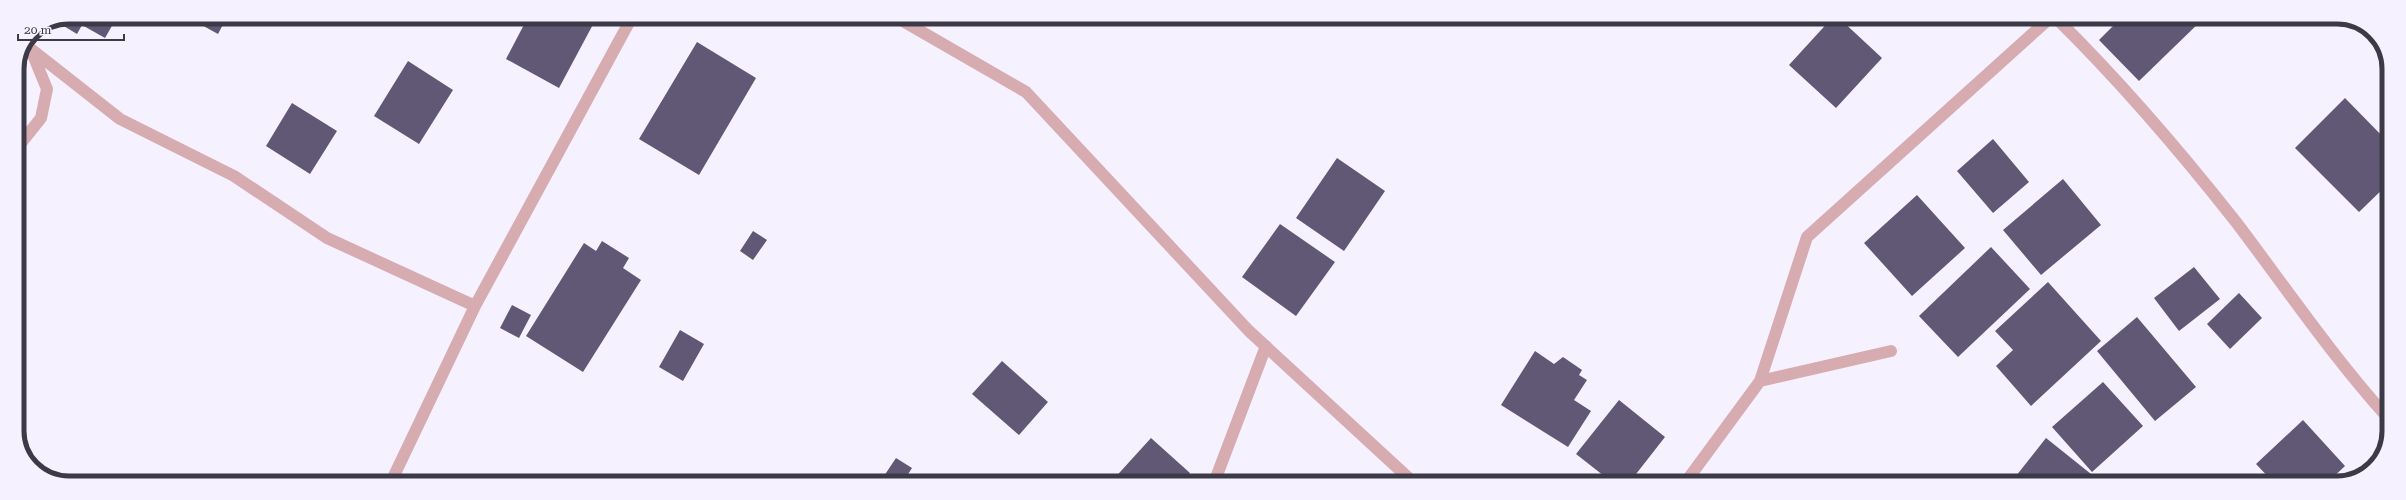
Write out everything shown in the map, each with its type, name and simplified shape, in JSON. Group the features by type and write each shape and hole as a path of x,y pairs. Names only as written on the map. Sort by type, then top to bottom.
{"street":[{"path":"394,476 475,306 628,24"},
{"path":"908,24 1026,92 1249,331 1406,476"},
{"path":"1690,476 1760,381 1807,237 2043,24"},
{"path":"2062,24 2173,145 2236,222 2350,376 2382,411"},
{"path":"24,139 41,118 47,89 29,48"},
{"path":"30,48 120,119 234,176 327,238 475,306"},
{"path":"1216,476 1266,346"},
{"path":"1760,381 1890,351"}],"building":[{"path":"113,24 105,38 82,25 77,34 62,25"},
{"path":"200,24 223,24 218,34"},
{"path":"524,24 593,24 559,88 506,59"},
{"path":"1827,24 1845,24 1882,58 1836,108 1789,65"},
{"path":"2115,24 2198,24 2139,81 2099,40"},
{"path":"697,42 756,78 699,175 639,139"},
{"path":"408,61 453,90 419,144 374,116"},
{"path":"2345,98 2382,136 2382,190 2359,212 2295,148"},
{"path":"292,103 337,131 310,174 266,146"},
{"path":"1993,139 2029,182 1993,213 1957,171"},
{"path":"1337,158 1385,191 1344,251 1296,218"},
{"path":"2063,179 2101,225 2041,275 2003,230"},
{"path":"1917,195 1965,248 1912,296 1864,243"},
{"path":"1280,224 1335,262 1296,316 1242,277"},
{"path":"753,231 767,240 753,260 740,251"},
{"path":"602,241 629,258 623,268 641,280 583,372 526,336 584,243 596,251"},
{"path":"1991,247 2030,289 1958,357 1919,316"},
{"path":"2194,267 2220,299 2179,331 2154,298"},
{"path":"2048,282 2101,341 2031,406 1996,366 2013,350 1995,331"},
{"path":"2239,293 2262,318 2230,349 2207,324"},
{"path":"512,305 531,315 519,338 500,328"},
{"path":"2137,317 2196,387 2155,421 2097,351"},
{"path":"680,330 704,344 683,381 659,367"},
{"path":"1535,351 1554,364 1563,357 1582,370 1579,375 1587,380 1574,400 1591,411 1568,447 1501,405"},
{"path":"1002,361 1048,402 1019,435 972,394"},
{"path":"2103,382 2143,426 2092,472 2052,427"},
{"path":"1619,400 1665,437 1634,476 1604,476 1576,454"},
{"path":"2303,420 2345,466 2334,476 2267,476 2256,464"},
{"path":"1151,438 1190,473 1187,476 1116,476"},
{"path":"2046,438 2091,474 2089,476 2016,476"},
{"path":"896,458 912,468 907,476 884,476"}]}
